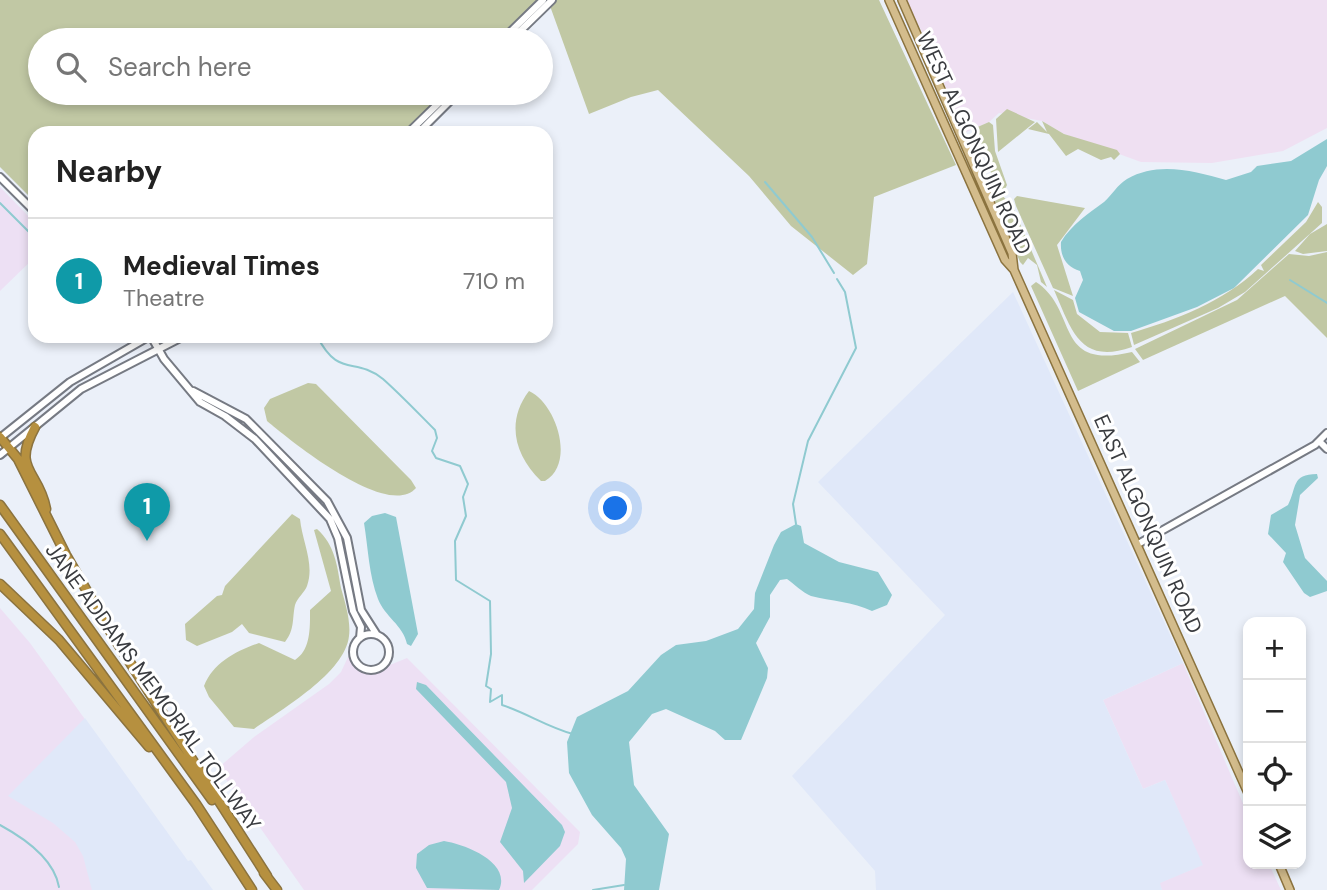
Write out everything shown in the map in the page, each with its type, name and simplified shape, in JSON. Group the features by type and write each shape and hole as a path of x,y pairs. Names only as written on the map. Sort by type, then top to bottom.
{"highway":[{"path":"35,428 25,447 24,459 44,501 46,512"},
{"path":"0,438 9,448 46,512 68,558 113,636 267,876"},
{"name":"JANE ADDAMS MEMORIAL TOLLWAY","path":"0,505 277,890"},
{"name":"JANE ADDAMS MEMORIAL TOLLWAY","path":"0,534 195,804 252,890"},
{"path":"0,584 59,640 195,804"}],"main road":[{"name":"WEST ALGONQUIN ROAD","path":"889,0 1005,260 1014,270"},
{"name":"WEST ALGONQUIN ROAD","path":"902,0 1012,253 1014,270"},
{"name":"EAST ALGONQUIN ROAD","path":"1014,270 1243,782"},
{"path":"1281,869 1290,890"}],"street":[{"path":"514,28 542,0"},
{"path":"523,28 552,0"},
{"path":"415,126 437,105"},
{"path":"425,126 446,105"},
{"path":"0,177 28,205"},
{"path":"125,350 129,343"},
{"path":"0,438 60,389 138,343"},
{"path":"154,343 200,402 225,416 255,439 297,482 332,524 340,546 353,611 361,628 354,658 362,667 374,670 383,666 389,654 385,640 377,635 360,610 351,555 340,521 327,501 246,419 191,390"},
{"path":"0,455 91,383 172,343"},
{"path":"255,439 261,433"},
{"path":"1138,544 1327,433"},
{"path":"1319,440 1327,449"},
{"path":"297,482 303,477"},
{"path":"332,524 340,521"},
{"path":"360,638 377,635"}],"shaded area":[{"path":"906,0 1327,0 1327,128 1283,151 1212,163 1141,162 1064,134 1042,121 999,113 989,122 964,133 930,48"},
{"path":"0,187 28,216 28,264 0,291"},
{"path":"1013,292 1183,663 1103,700 1143,789 1165,780 1203,865 1160,883 1162,890 876,890 875,871 792,776 945,615 818,482"},
{"path":"0,608 30,643 188,862 161,890 0,890"},
{"path":"348,657 368,674 407,658 580,832 578,844 532,890 304,890 218,768 254,737 329,684 341,672"},
{"path":"1183,663 1243,803 1243,869 1271,869 1281,890 1162,890 1159,883 1202,865 1165,780 1143,789 1103,700"},
{"path":"85,718 188,861 191,860 213,890 92,890 83,856 75,842 53,823 8,796"}],"green space":[{"path":"0,0 538,0 510,28 28,28 28,105 434,105 412,126 28,126 28,195 0,167"},
{"path":"557,0 879,0 956,165 874,197 867,264 853,275 791,226 749,176 658,90 631,97 589,114 550,6"},
{"path":"1007,109 1035,122 998,152 996,119"},
{"path":"1042,121 1064,134 1117,150 1120,154 1114,160 1111,157 1101,160 1078,149 1066,156 1049,134 1028,129 1037,122 1047,132"},
{"path":"989,122 993,125 995,151 1007,185 1004,191 996,185 973,129"},
{"path":"993,187 1012,205 1047,287 1041,282 1037,265 1028,258 1023,265 1020,262 992,194"},
{"path":"1017,196 1085,208 1057,245 1073,296 1053,288 1016,206 1014,199"},
{"path":"1318,202 1322,207 1322,223 1245,292 1218,308 1134,345 1131,333 1198,309 1230,291 1258,269 1264,271 1261,265 1306,222"},
{"path":"1327,224 1327,251 1303,254 1295,251 1310,234"},
{"path":"1327,252 1327,338 1285,296 1143,360 1135,349 1237,300 1289,254 1309,256"},
{"path":"1036,282 1058,307 1078,346 1090,353 1107,356 1132,352 1140,362 1078,391 1031,286"},
{"path":"1054,290 1073,300 1077,314 1100,332 1128,333 1132,347 1114,351 1089,348 1073,331"},
{"path":"308,383 316,384 416,488 403,495 384,494 363,486 317,459 267,421 264,408 270,399"},
{"path":"529,391 547,408 559,434 559,461 554,472 545,481 541,481 524,460 516,438 517,414"},
{"path":"292,514 300,519 310,569 307,586 296,602 292,628 285,642 249,633 242,624 232,632 197,646 186,640 185,624 217,596 222,595 225,586"},
{"path":"317,529 328,542 336,563 349,624 345,650 325,676 280,711 254,729 234,727 209,697 204,686 219,664 259,643 295,660 300,656 307,644 310,610 331,591 314,530"}],"water":[{"path":"1327,139 1327,166 1319,180 1308,215 1234,288 1197,307 1131,331 1114,331 1079,312 1075,298 1083,280 1080,271 1065,260 1061,242 1075,225 1104,202 1123,181 1151,170 1164,169 1189,171 1226,180 1251,172 1257,166 1291,161"},
{"path":"1317,474 1318,478 1300,495 1295,525 1305,558 1327,581 1327,591 1310,597 1304,593 1283,562 1286,553 1268,534 1271,515 1288,505 1299,479"},
{"path":"385,513 396,517 418,634 411,646 381,605 371,571 364,523 372,516"},
{"path":"796,524 801,526 804,543 839,562 878,572 892,595 887,605 872,611 811,596 787,579 780,580 770,595 770,617 756,643 768,668 767,678 741,740 725,740 715,731 666,709 652,714 629,742 634,785 669,834 659,890 624,890 626,859 621,848 592,815 569,773 567,742 577,717 628,691 661,655 676,645 706,641 738,629 754,609 755,593 781,532"},
{"path":"417,682 426,685 562,825 565,832 560,846 524,883 523,871 500,842 512,808 506,782 416,689"},
{"path":"444,841 474,850 493,863 501,880 499,890 427,888 416,868 417,854 429,845"}],"waterway":[{"path":"765,182 812,237 834,273"},
{"path":"0,203 28,231"},
{"path":"796,524 793,504 808,441 856,348 845,292 837,279"},
{"path":"1290,280 1327,303"},
{"path":"321,343 333,358 373,372 390,385 435,430 437,438 432,451 436,458 460,466 468,484 463,497 466,516 455,541 456,580 490,601 491,654 486,686 491,689 490,702 502,695 502,705 573,734"},
{"path":"0,825 37,850 51,867 59,887"},
{"path":"593,890 624,885"}],"place":[{"name":"Medieval Times","path":"147,541"}]}
